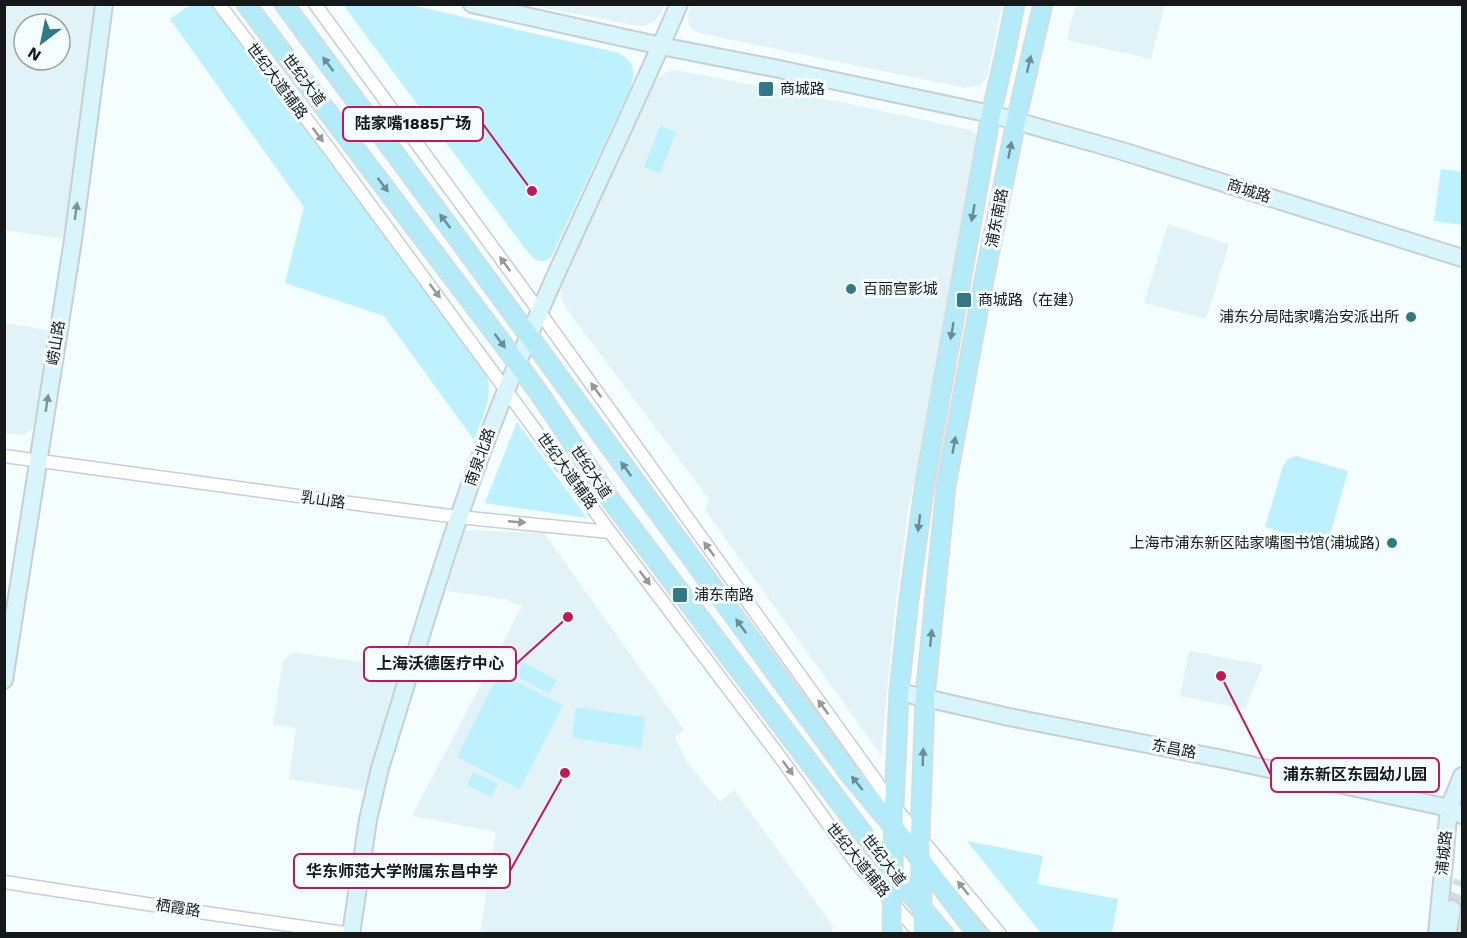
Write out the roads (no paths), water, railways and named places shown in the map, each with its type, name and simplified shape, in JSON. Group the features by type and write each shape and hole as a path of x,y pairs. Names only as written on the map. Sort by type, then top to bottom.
{"main road":[{"name":"世纪大道","path":"246,4 539,393 610,500 893,873 944,933"},
{"name":"世纪大道","path":"284,4 851,776 921,860 977,933"},
{"name":"浦东南路","path":"892,933 899,692 909,599 925,482 991,114 1015,4"},
{"name":"浦东南路","path":"922,933 920,836 925,696 946,486 1016,121 1043,4"}],"street":[{"name":"崂山路","path":"4,680 72,240 104,4"},
{"name":"世纪大道辅路","path":"219,4 330,150 854,860 922,933"},
{"path":"315,4 539,311 894,806 1000,933"},
{"name":"商城路","path":"472,4 661,46 991,114 1122,151 1462,258"},
{"name":"南泉北路","path":"352,933 368,820 377,779 458,517 528,336 679,4"},
{"name":"乳山路","path":"4,456 458,517 610,532"},
{"path":"610,500 610,532"},
{"name":"东昌路","path":"899,692 925,696 1009,717 1458,808"},
{"name":"浦城路","path":"1437,933 1462,776"},
{"name":"世纪大道辅路","path":"893,873 922,933"},
{"name":"栖霞路","path":"4,882 352,933"},
{"path":"1447,933 1452,909"}],"tunnel":[{"path":"1452,909 1462,881"},
{"path":"1456,934 1462,904"}],"place":[{"name":"商城路","path":"766,89"},
{"name":"陆家嘴1885广场","path":"532,191"},
{"name":"百丽宫影城","path":"851,289"},
{"name":"商城路（在建）","path":"964,300"},
{"name":"浦东分局陆家嘴治安派出所","path":"1411,317"},
{"name":"上海市浦东新区陆家嘴图书馆(浦城路)","path":"1392,543"},
{"name":"浦东南路","path":"680,595"},
{"name":"上海沃德医疗中心","path":"568,617"},
{"name":"浦东新区东园幼儿园","path":"1221,676"},
{"name":"华东师范大学附属东昌中学","path":"565,773"}]}
